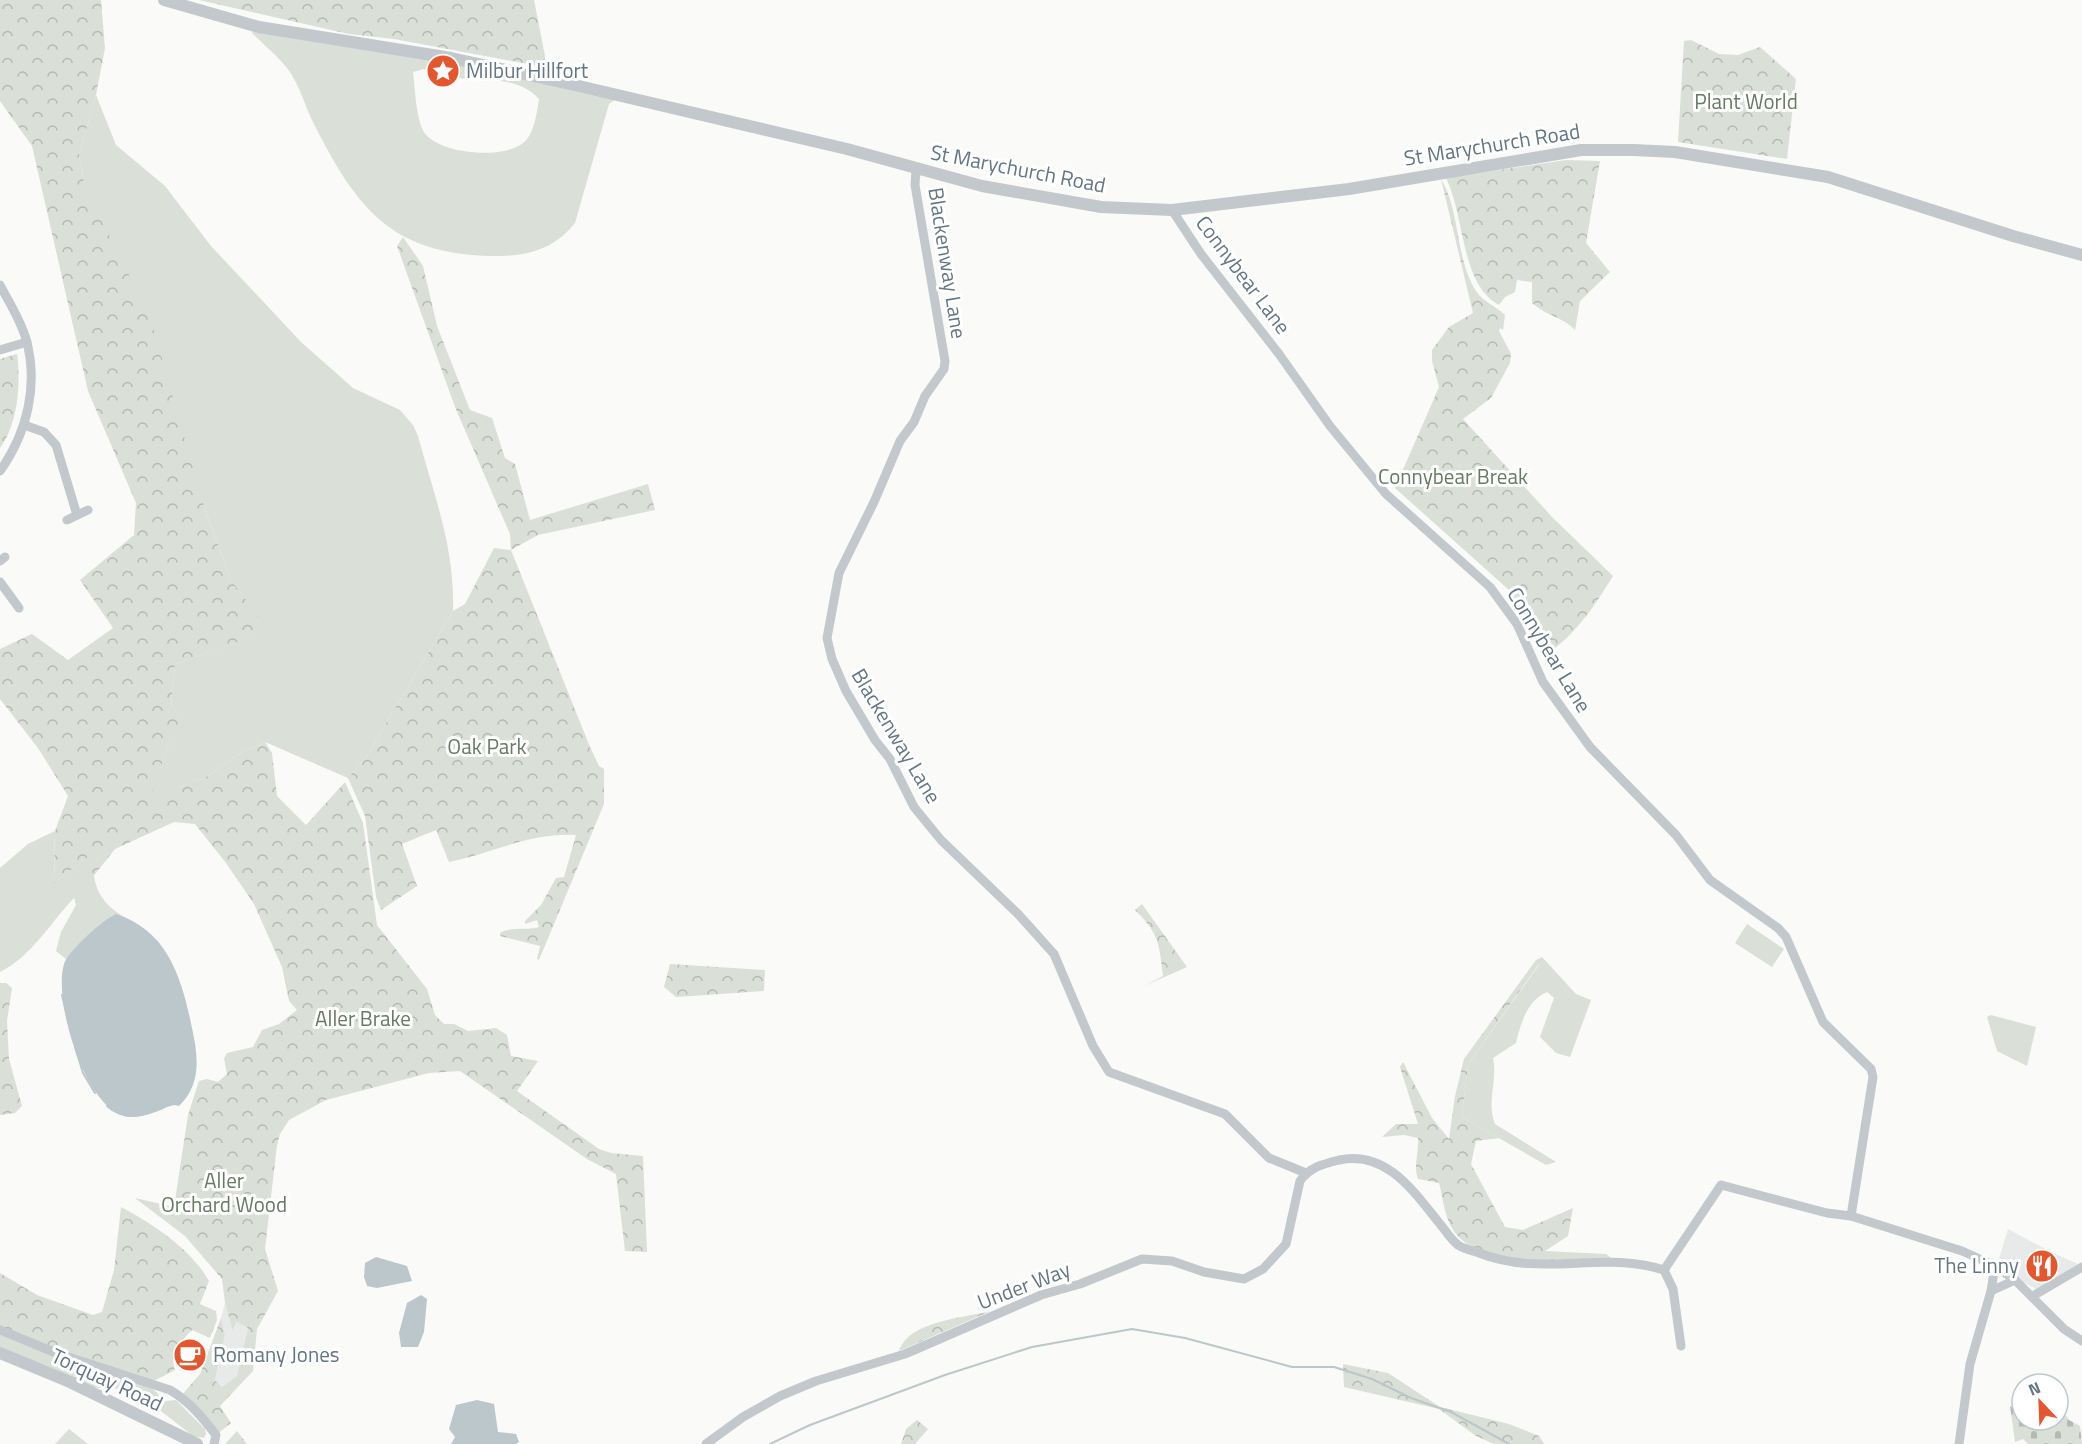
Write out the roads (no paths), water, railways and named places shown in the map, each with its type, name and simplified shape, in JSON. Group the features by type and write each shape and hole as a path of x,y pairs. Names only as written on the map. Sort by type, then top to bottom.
{"street":[{"name":"St Marychurch Road","path":"164,0 259,27 451,58 629,97 847,149 982,186 1101,207 1172,210 1349,189 1581,150 1675,152 1828,177 2013,236 2082,255"},
{"name":"Blackenway Lane","path":"916,169 915,185 928,273 945,361 944,369 925,396 914,422 900,441 874,502 839,573 827,638 832,659 846,691 875,740 890,759 914,807 940,840 1019,915 1054,954 1093,1046 1109,1072 1225,1114 1269,1158 1306,1173"},
{"name":"Connybear Lane","path":"1172,210 1201,254 1279,354 1330,426 1386,494 1490,587 1517,624 1543,682 1590,747 1676,835 1710,880 1778,928 1786,937 1823,1022 1871,1069 1873,1077 1851,1216"},
{"path":"0,285 27,342 31,366 31,394 24,425 12,454 0,471"},
{"path":"0,350 27,342"},
{"path":"24,425 44,432 56,445 71,503 77,515"},
{"path":"67,520 88,510"},
{"path":"0,582 19,608"},
{"path":"1306,1173 1322,1164 1349,1158 1381,1164 1408,1184 1459,1245 1494,1259 1530,1266 1641,1263 1664,1270 1673,1289 1681,1346"},
{"name":"Under Way","path":"706,1444 743,1417 780,1396 816,1381 905,1354 1041,1295 1080,1284 1142,1259 1172,1261 1203,1272 1244,1279 1263,1269 1286,1244 1300,1180 1306,1173"},
{"path":"1664,1270 1721,1185 1827,1213 1851,1216 1962,1251 1995,1266 2032,1296 2064,1329 2082,1341"},
{"path":"1959,1444 1970,1365 1991,1292 1995,1266"},
{"path":"2032,1296 2082,1267"},
{"path":"1991,1292 2015,1281"},
{"path":"0,1330 56,1353 170,1390 181,1396 206,1421 216,1435 214,1444"},
{"name":"Torquay Road","path":"0,1353 69,1382 197,1444"}],"waterway":[{"path":"62,995 68,1021"},
{"path":"75,1047 83,1073 95,1093"},
{"path":"107,1106 127,1116 141,1115 163,1108"},
{"path":"770,1444 810,1425 945,1375 1032,1347 1132,1329 1185,1338 1292,1367 1334,1367 1372,1379 1411,1398 1451,1412 1509,1444"}],"place":[{"name":"Milbur Hillfort","path":"443,71"},
{"name":"The Linny","path":"2042,1266"},
{"name":"Romany Jones","path":"190,1355"}],"park label":[{"name":"Plant World","path":"1746,102"},
{"name":"Connybear Break","path":"1453,477"},
{"name":"Oak Park","path":"487,747"},
{"name":"Aller Brake","path":"363,1019"},
{"name":"Aller Orchard Wood","path":"224,1193"}]}
